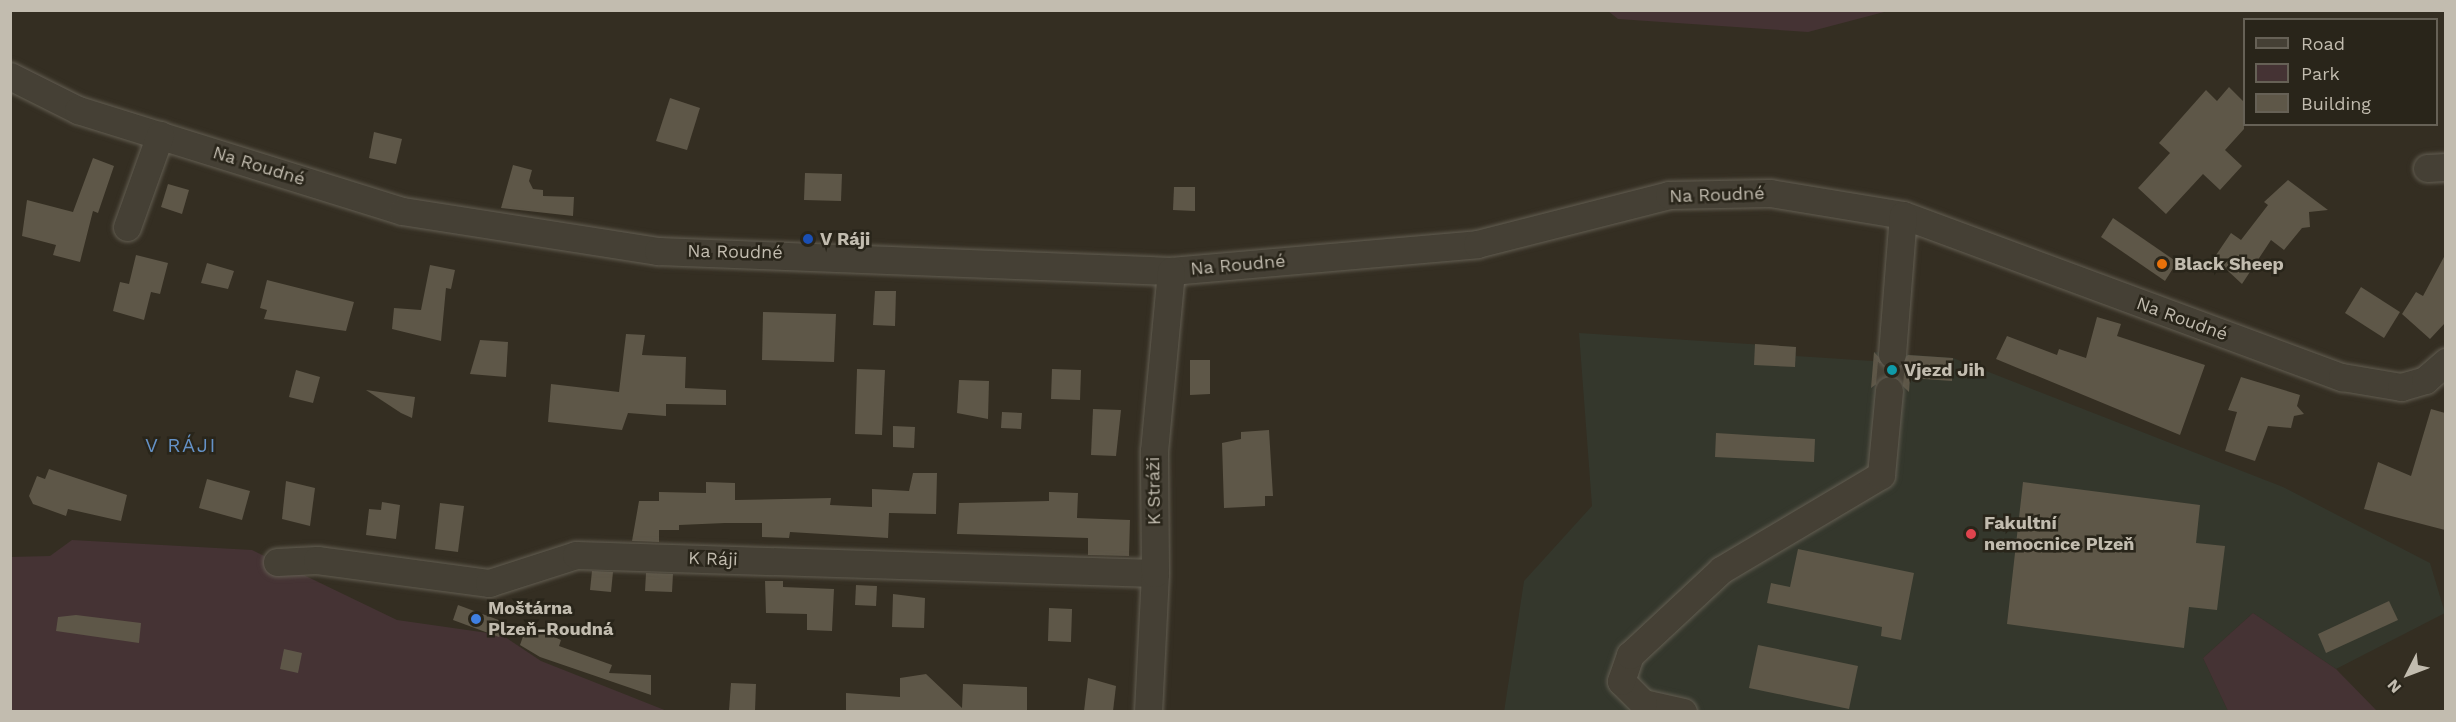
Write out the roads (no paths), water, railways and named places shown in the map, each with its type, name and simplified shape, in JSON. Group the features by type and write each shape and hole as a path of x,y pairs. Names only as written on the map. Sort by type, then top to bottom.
{"street":[{"name":"Na Roudné","path":"10,76 78,110 402,211 658,251 1172,271 1478,244 1669,195 1770,193 1903,215 2342,376 2402,387 2444,367"},
{"path":"127,227 160,135"},
{"path":"1892,354 1903,215"},
{"name":"K Stráži","path":"1148,711 1155,573 1154,452 1172,271"},
{"path":"1683,711 1643,703 1621,681 1630,655 1720,570 1881,475 1889,390"},
{"name":"K Ráji","path":"277,562 317,560 489,583 576,555 1155,573"}],"tunnel":[{"path":"1889,390 1892,354"}],"place":[{"name":"V Ráji","path":"808,239"},
{"name":"Black Sheep","path":"2162,264"},
{"name":"Vjezd Jih","path":"1892,370"},
{"name":"Fakultní nemocnice Plzeň","path":"1971,534"},
{"name":"Moštárna Plzeň-Roudná","path":"476,619"}],"district":[{"name":"V RÁJI","path":"181,445"}]}
